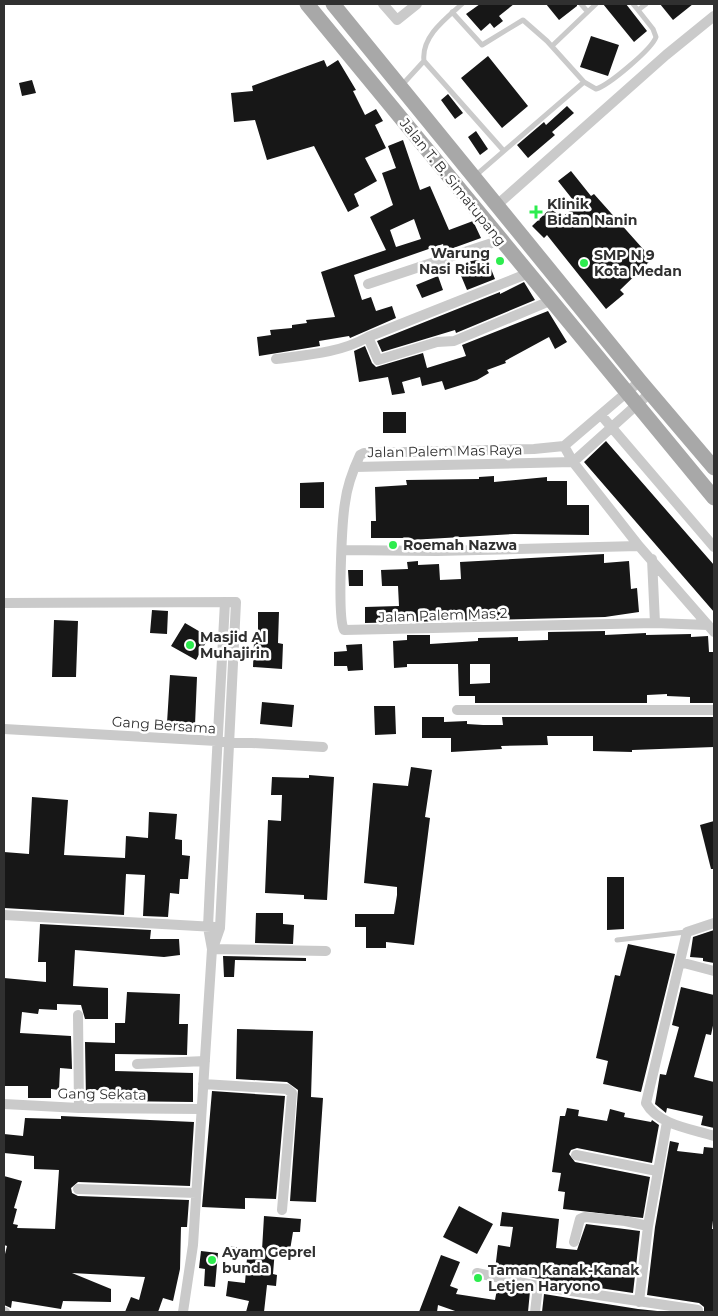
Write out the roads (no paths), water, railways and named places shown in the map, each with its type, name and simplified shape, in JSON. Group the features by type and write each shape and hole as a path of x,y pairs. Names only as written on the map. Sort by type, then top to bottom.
{"main road":[{"name":"Jalan T. B. Simatupang","path":"307,4 714,498"},
{"name":"Jalan T. B. Simatupang","path":"333,4 640,381 714,468"}],"street":[{"path":"383,4 397,20 417,4"},
{"path":"497,205 666,55 714,16"},
{"path":"368,284 501,240"},
{"path":"276,359 355,345 528,273"},
{"path":"368,338 378,360 437,342 454,341 550,301"},
{"path":"640,381 564,446 574,462 639,546 711,629"},
{"path":"574,462 651,392"},
{"path":"601,415 714,547"},
{"name":"Jalan Palem Mas Raya","path":"355,467 364,453 534,449 564,446"},
{"name":"Jalan Palem Mas Raya","path":"355,467 574,462"},
{"name":"Jalan Palem Mas 2","path":"355,467 344,505 342,628 347,631 655,623 711,629"},
{"path":"342,550 437,551 639,546"},
{"path":"652,559 655,623"},
{"path":"183,1312 192,1245 212,949 208,927 225,602"},
{"path":"4,603 236,603 220,928 212,949"},
{"path":"222,663 233,663"},
{"path":"457,710 714,710"},
{"name":"Gang Bersama","path":"4,729 323,747"},
{"path":"215,814 226,814"},
{"path":"210,884 222,884"},
{"path":"4,915 220,928"},
{"path":"714,923 687,932 646,1103 654,1115 667,1122 714,1136"},
{"path":"212,949 326,951"},
{"path":"680,962 714,971"},
{"path":"78,1015 78,1108"},
{"path":"137,1064 205,1061"},
{"path":"203,1084 287,1090 292,1093 282,1210"},
{"name":"Gang Sekata","path":"4,1104 78,1108 200,1108"},
{"path":"639,1302 648,1226 667,1122"},
{"path":"576,1155 658,1171"},
{"path":"78,1189 196,1194"},
{"path":"574,1242 580,1219 585,1217 625,1220 648,1226"},
{"path":"477,1274 538,1286 698,1310"},
{"path":"535,1312 538,1286"}],"lane":[{"path":"462,4 452,12 426,41 424,61 503,150"},
{"path":"581,4 587,11"},
{"path":"552,46 596,4"},
{"path":"452,12 482,45 521,19 552,46 584,82 596,89 605,85 655,41 656,37 653,29 633,4"},
{"path":"638,10 646,4"},
{"path":"401,86 424,61"},
{"path":"474,176 584,82"},
{"path":"617,940 687,932"}],"place":[{"name":"Klinik Bidan Nanin","path":"536,212"},
{"name":"Warung Nasi Riski","path":"500,261"},
{"name":"SMP N 9 Kota Medan","path":"584,263"},
{"name":"Roemah Nazwa","path":"393,545"},
{"name":"Masjid Al Muhajirin","path":"190,645"},
{"name":"Ayam Geprel bunda","path":"212,1260"},
{"name":"Taman Kanak-Kanak Letjen Haryono","path":"478,1278"}]}
